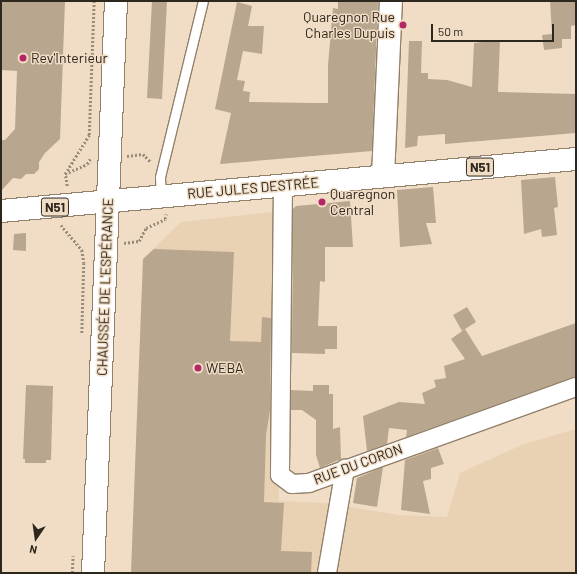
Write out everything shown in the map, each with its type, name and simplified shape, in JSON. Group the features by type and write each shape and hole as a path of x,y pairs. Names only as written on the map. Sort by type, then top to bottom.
{"main road":[{"name":"CHAUSSÉE DE L'ESPÉRANCE","path":"93,573 116,1"},
{"path":"383,176 391,1"},
{"name":"RUE JULES DESTRÉE","path":"1,211 576,159"}],"street":[{"name":"RUE DU CORON","path":"283,185 280,475 292,484 309,483 344,469 576,387"},
{"path":"327,573 344,469"}],"lane":[{"path":"165,196 160,177 203,1"}],"path":[{"path":"82,342 84,263 82,250 73,237 61,227 67,184 65,174 89,135 94,1"},
{"path":"82,250 139,241 146,228 165,219 165,196"},
{"path":"72,573 73,551"}],"shaded area":[{"path":"272,212 279,501 326,503 399,515 447,517 460,473 524,444 576,429 576,573 131,573 143,259 181,222"}],"building":[{"path":"1,1 65,1 60,139 45,153 39,162 39,169 34,174 26,174 21,179 13,178 1,191 1,140 5,140 15,129 17,71 1,70"},
{"path":"152,1 167,1 162,99 147,98"},
{"path":"338,1 378,1 372,151 220,164 231,113 215,109 237,2 252,6 248,26 264,26 262,54 243,51 237,80 245,81 243,91 250,92 249,102 328,103 328,65 333,8 338,9"},
{"path":"550,1 576,1 576,25 571,26 571,39 562,39 562,48 544,50 542,35 552,34"},
{"path":"500,40 498,92 576,94 576,133 445,144 445,134 418,136 417,146 405,148 409,41 422,41 421,73 428,73 428,79 447,80 472,87 474,43"},
{"path":"555,177 558,207 554,208 557,235 542,237 541,229 524,234 521,180"},
{"path":"433,187 436,223 426,223 432,244 400,247 397,190"},
{"path":"350,201 353,247 325,247 325,282 320,281 318,326 337,326 337,349 325,349 325,354 292,353 293,209 296,206"},
{"path":"26,233 26,251 13,250 14,234"},
{"path":"154,249 234,252 230,341 261,342 262,317 271,318 270,410 266,435 264,502 284,503 281,551 312,552 311,573 131,573 143,259"},
{"path":"467,307 476,322 462,331 453,315"},
{"path":"576,323 576,376 406,437 407,430 389,428 387,444 367,451 363,416 399,402 425,404 422,393 436,387 434,380 446,378 444,366 465,359 451,339 465,329 482,356"},
{"path":"26,385 53,386 51,460 46,460 46,463 25,463 25,459 23,459"},
{"path":"313,385 329,385 329,394 333,394 333,429 340,427 341,459 320,468 316,455 316,420 302,410 291,410 291,390 313,391"},
{"path":"438,448 444,464 431,468 431,479 423,481 430,514 401,510 405,460"},
{"path":"383,467 377,507 353,503 357,478"}],"place":[{"name":"Quaregnon Rue Charles Dupuis","path":"403,25"},
{"name":"Rev'Interieur","path":"23,58"},
{"name":"Quaregnon Central","path":"322,202"},
{"name":"WEBA","path":"198,368"}]}
